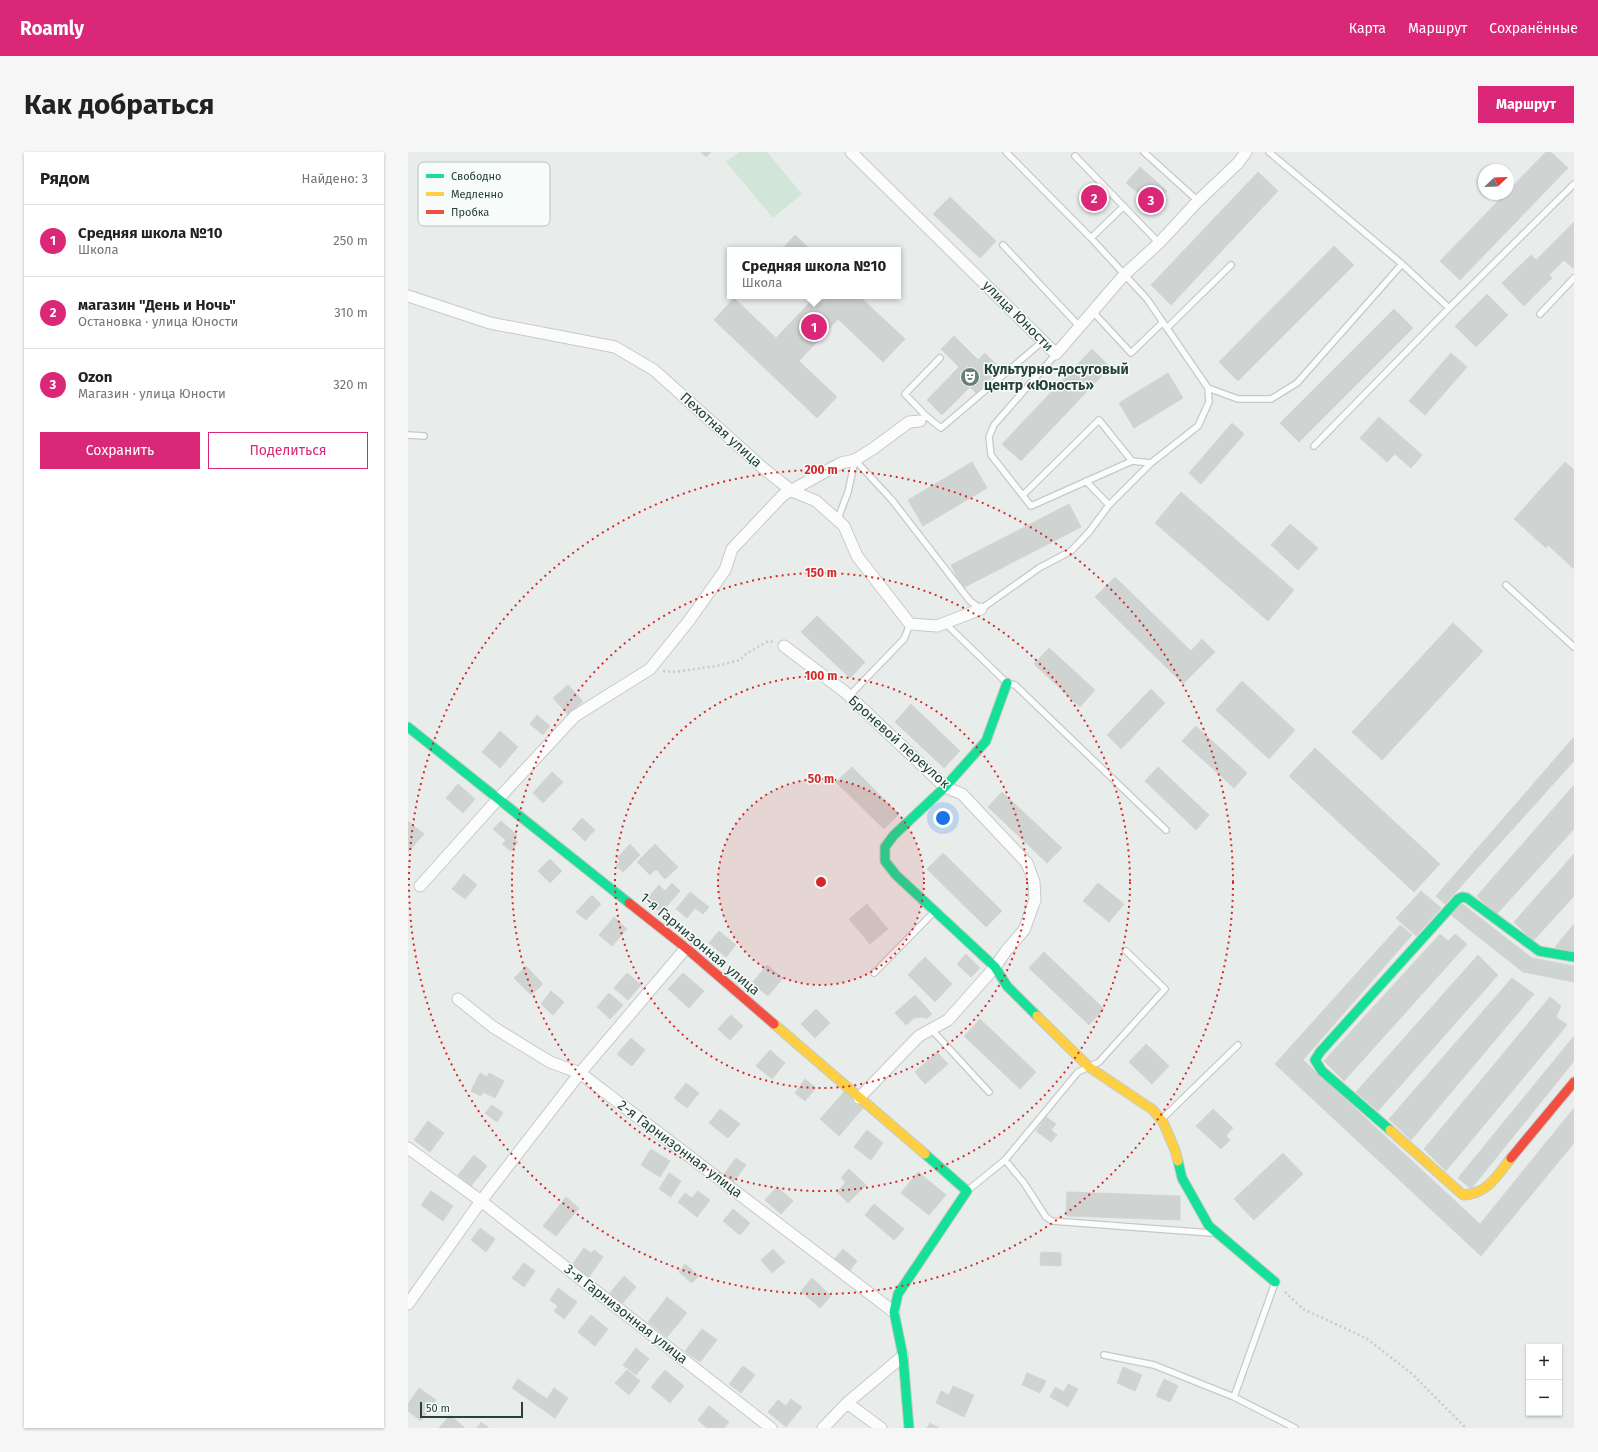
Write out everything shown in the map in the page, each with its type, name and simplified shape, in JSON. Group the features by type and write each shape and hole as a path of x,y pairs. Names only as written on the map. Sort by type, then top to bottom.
{"street":[{"name":"улица Юности","path":"851,152 1056,354 1124,276 1159,244 1198,201 1238,163 1246,152"},
{"name":"Пехотная улица","path":"408,296 490,323 615,347 654,370 763,468 792,491 816,501 844,526 857,556 910,624"},
{"path":"420,886 498,799 576,716 650,669 688,622 725,570 732,549 783,495 841,463 855,460 874,448 908,422 923,418"},
{"path":"910,624 937,626 981,609"},
{"name":"Броневой переулок","path":"784,646 849,696 945,787 962,794 1027,863 1034,882 1035,900 1024,930 995,967 948,1020 919,1036 859,1098"},
{"path":"1006,683 986,741 945,787 894,835 885,847 885,861 896,875 995,967 1007,986 1088,1067 1153,1110 1161,1120 1174,1150 1182,1178 1209,1226 1275,1282"},
{"name":"1-я Гарнизонная улица","path":"408,727 686,948 967,1191"},
{"path":"1574,957 1539,951 1467,898 1462,897 1458,899 1320,1052 1315,1060 1322,1071 1463,1195 1475,1195 1485,1189 1574,1082"},
{"path":"408,1304 481,1201 580,1073 686,948"},
{"name":"2-я Гарнизонная улица","path":"458,999 493,1027 550,1062 580,1073 894,1312"},
{"name":"3-я Гарнизонная улица","path":"408,1148 481,1201 771,1428"},
{"path":"909,1428 903,1356 894,1312 898,1294 967,1191"},
{"path":"824,1428 847,1403 903,1356"},
{"path":"847,1403 881,1428"}],"lane":[{"path":"855,460 892,500 970,601 981,609 1039,568 1071,551 1089,532 1109,505 1151,464 1198,426 1209,402 1208,388 1147,299 1124,276 1091,238 1006,152"},
{"path":"1144,152 1198,201"},
{"path":"1269,152 1402,264 1449,308"},
{"path":"1075,156 1159,244"},
{"path":"1314,446 1449,308 1574,184"},
{"path":"1091,238 1124,206"},
{"path":"1003,245 1080,327"},
{"path":"1208,388 1238,399 1271,399 1297,383 1402,264"},
{"path":"1166,328 1231,265"},
{"path":"1540,314 1574,278"},
{"path":"1093,312 1131,353 1163,322"},
{"path":"940,358 905,394 923,418 941,428 1043,341"},
{"path":"1056,354 994,426 989,437 991,455 1031,506 1132,461 1151,464"},
{"path":"1023,495 1099,420 1132,461"},
{"path":"408,434 424,436"},
{"path":"838,521 848,492 855,460"},
{"path":"1086,481 1109,505"},
{"path":"1506,585 1574,647"},
{"path":"944,623 1006,683 1015,685 1166,830"},
{"path":"849,696 904,639 910,624"},
{"path":"874,973 935,912"},
{"path":"967,1191 1005,1160 1078,1072 1099,1062 1165,989 1126,951"},
{"path":"931,1030 989,1092"},
{"path":"1161,1120 1238,1045"},
{"path":"1005,1160 1024,1182 1046,1217 1052,1221 1218,1234"},
{"path":"1234,1397 1275,1282"},
{"path":"1104,1355 1154,1364 1234,1397 1295,1428"}],"path":[{"path":"650,669 675,672 716,666 740,660 746,654 768,640 784,646"},
{"path":"1275,1282 1303,1310 1366,1338 1411,1373 1466,1428"}],"green space":[{"path":"739,152 767,152 802,194 773,218 726,162"}],"building":[{"path":"701,152 711,152 706,157"},
{"path":"1546,152 1551,152 1568,168 1460,280 1440,261 1499,200 1514,200 1514,185"},
{"path":"1140,167 1167,191 1154,206 1126,183"},
{"path":"1258,172 1278,191 1171,305 1151,285"},
{"path":"950,197 996,241 980,258 933,214"},
{"path":"1574,222 1574,267 1573,268 1564,260 1549,275 1552,278 1524,306 1502,283 1531,255 1536,260"},
{"path":"795,235 808,247 784,247"},
{"path":"1334,246 1354,265 1238,381 1219,362"},
{"path":"1487,294 1508,315 1476,347 1455,326"},
{"path":"733,299 735,299 776,338 813,299 862,299 905,339 883,362 838,319 799,361 837,397 817,418 714,320"},
{"path":"1394,309 1413,328 1299,442 1280,423"},
{"name":"Культурно-досуговый центр «Юность»","path":"954,336 978,360 985,353 1000,368 976,393 970,387 942,415 927,400 959,367 941,349"},
{"path":"1092,349 1110,367 1021,461 1002,444"},
{"path":"1451,353 1467,367 1425,415 1409,401"},
{"path":"1168,373 1183,398 1134,428 1119,403"},
{"path":"1379,417 1422,455 1411,468 1395,454 1387,462 1360,438"},
{"path":"1232,423 1244,434 1201,484 1189,473"},
{"path":"972,462 987,488 923,526 908,500"},
{"path":"1565,462 1574,470 1574,569 1548,545 1546,548 1514,519"},
{"path":"1181,492 1294,590 1268,621 1155,523"},
{"path":"1069,504 1081,527 963,588 951,565"},
{"path":"1290,524 1318,548 1298,570 1271,545"},
{"path":"1115,577 1191,651 1202,639 1215,652 1183,684 1095,597"},
{"path":"817,616 865,662 850,678 801,632"},
{"path":"1453,623 1483,651 1382,760 1352,732"},
{"path":"1049,648 1095,690 1080,707 1034,664"},
{"path":"1242,681 1295,730 1269,759 1216,710"},
{"path":"568,685 583,701 568,715 553,698"},
{"path":"1151,689 1165,703 1121,749 1107,735"},
{"path":"911,704 960,751 944,768 895,722"},
{"path":"537,715 550,726 543,735 530,724"},
{"path":"1196,726 1247,773 1234,788 1182,741"},
{"path":"500,731 518,747 500,768 482,752"},
{"path":"1574,737 1574,761 1445,904 1436,896"},
{"path":"1315,748 1440,864 1414,892 1289,776"},
{"path":"852,767 899,814 884,829 836,782"},
{"path":"1158,767 1209,815 1196,830 1145,781"},
{"path":"552,772 563,782 543,803 533,793"},
{"path":"458,784 475,799 463,813 446,798"},
{"path":"1574,785 1574,829 1496,915 1477,896"},
{"path":"1002,792 1062,848 1047,863 988,807"},
{"path":"582,818 595,830 585,841 572,829"},
{"path":"408,821 424,834 408,852"},
{"path":"501,821 517,835 514,839 518,842 511,851 502,844 506,840 493,829"},
{"path":"630,844 640,855 623,872 616,866 620,861 617,858"},
{"path":"655,844 678,867 665,879 656,869 650,875 637,862"},
{"path":"943,853 1002,911 986,927 927,869"},
{"path":"1574,854 1574,896 1533,941 1514,922"},
{"path":"550,859 562,871 550,883 538,871"},
{"path":"464,874 477,885 465,899 452,889"},
{"path":"672,883 680,891 661,913 646,900 659,885 665,891"},
{"path":"1098,883 1124,904 1109,922 1083,901"},
{"path":"1421,891 1441,908 1416,936 1396,918"},
{"path":"690,892 709,907 703,914 695,908 687,918 676,909"},
{"path":"592,895 601,904 586,920 576,912"},
{"path":"1461,903 1532,958 1574,966 1574,982 1523,972 1451,915"},
{"path":"867,904 888,929 870,944 849,919"},
{"path":"614,917 627,929 612,946 599,935"},
{"path":"1574,924 1574,954 1555,947"},
{"path":"1400,925 1412,935 1303,1060 1480,1224 1574,1108 1574,1143 1481,1256 1275,1064"},
{"path":"719,931 736,945 726,957 709,943"},
{"path":"1440,934 1448,941 1455,934 1467,944 1344,1081 1324,1061"},
{"path":"1044,952 1104,1009 1089,1025 1029,968"},
{"path":"966,954 980,968 971,977 957,964"},
{"path":"1478,955 1498,975 1378,1111 1356,1092"},
{"path":"925,957 952,984 935,1002 908,975"},
{"path":"767,965 783,978 768,996 752,983"},
{"path":"526,966 543,984 531,995 514,978"},
{"path":"627,973 641,985 628,1000 614,988"},
{"path":"683,973 704,991 689,1008 668,989"},
{"path":"1512,978 1534,994 1411,1140 1389,1119"},
{"path":"551,991 564,1002 553,1015 541,1004"},
{"path":"609,993 623,1005 610,1019 597,1007"},
{"path":"915,995 932,1014 926,1019 924,1017 914,1018 906,1025 895,1013"},
{"path":"1550,997 1561,1006 1556,1017 1567,1025 1446,1171 1424,1149"},
{"path":"816,1009 830,1023 815,1038 801,1024"},
{"path":"731,1015 743,1026 730,1040 718,1029"},
{"path":"980,1019 1036,1072 1020,1089 964,1036"},
{"path":"1574,1036 1574,1061 1471,1189 1458,1178"},
{"path":"631,1038 645,1050 632,1066 617,1054"},
{"path":"1146,1044 1169,1066 1152,1084 1129,1062"},
{"path":"770,1050 785,1063 772,1079 756,1066"},
{"path":"937,1052 948,1064 925,1084 915,1072"},
{"path":"480,1073 487,1077 489,1073 504,1081 495,1098 483,1092 481,1096 471,1091"},
{"path":"805,1079 816,1088 805,1101 795,1093"},
{"path":"686,1083 699,1093 687,1108 674,1098"},
{"path":"845,1091 864,1107 839,1136 820,1119"},
{"path":"492,1105 503,1113 497,1122 485,1113"},
{"path":"720,1109 740,1124 728,1138 709,1123"},
{"path":"1213,1109 1233,1128 1226,1136 1230,1140 1221,1149 1196,1126"},
{"path":"1046,1117 1056,1124 1051,1130 1042,1123"},
{"path":"428,1121 444,1133 430,1152 414,1140"},
{"path":"1042,1123 1057,1135 1051,1142 1036,1131"},
{"path":"867,1130 883,1143 871,1160 854,1147"},
{"path":"651,1149 670,1161 660,1177 641,1165"},
{"path":"1283,1153 1303,1174 1254,1220 1234,1199"},
{"path":"474,1155 487,1166 471,1186 458,1175"},
{"path":"736,1158 746,1165 732,1184 722,1177"},
{"path":"849,1169 866,1185 848,1203 837,1192 846,1182 841,1178"},
{"path":"918,1172 946,1195 929,1215 901,1193"},
{"path":"669,1173 681,1181 671,1197 659,1189"},
{"path":"777,1187 793,1201 781,1214 765,1200"},
{"path":"431,1191 453,1206 443,1221 421,1205"},
{"path":"698,1191 710,1200 697,1217 678,1202 685,1193 692,1198"},
{"path":"1067,1192 1180,1196 1180,1220 1066,1216"},
{"path":"566,1197 579,1208 556,1236 543,1226"},
{"path":"874,1204 904,1229 894,1240 865,1215"},
{"path":"733,1209 750,1223 740,1235 723,1221"},
{"path":"480,1228 495,1239 486,1252 471,1240"},
{"path":"584,1248 591,1253 594,1250 603,1257 589,1277 572,1265"},
{"path":"773,1249 785,1262 772,1273 761,1260"},
{"path":"843,1249 857,1261 848,1273 833,1261"},
{"path":"1041,1252 1061,1253 1061,1266 1040,1265"},
{"path":"524,1263 535,1271 524,1287 512,1278"},
{"path":"685,1264 699,1276 692,1283 679,1272"},
{"path":"624,1276 636,1287 622,1304 610,1293"},
{"path":"812,1278 831,1296 820,1308 801,1291"},
{"path":"558,1288 577,1302 564,1319 554,1311 558,1306 550,1300"},
{"path":"667,1297 687,1313 667,1337 648,1322"},
{"path":"591,1315 608,1329 595,1346 578,1332"},
{"path":"702,1329 717,1340 700,1362 685,1351"},
{"path":"636,1348 649,1359 636,1375 623,1365"},
{"path":"743,1366 755,1375 741,1393 729,1384"},
{"path":"1123,1367 1142,1375 1135,1391 1117,1383"},
{"path":"627,1370 640,1381 629,1395 615,1383"},
{"path":"665,1370 684,1386 670,1403 651,1387"},
{"path":"1027,1373 1046,1381 1040,1393 1022,1385"},
{"path":"518,1379 547,1399 554,1388 568,1398 555,1418 512,1388"},
{"path":"1164,1379 1178,1386 1170,1402 1156,1396"},
{"path":"1068,1384 1078,1389 1068,1407 1050,1397 1055,1387 1064,1392"},
{"path":"953,1386 974,1395 964,1417 936,1403 941,1391 949,1395"},
{"path":"419,1388 436,1400 421,1421 408,1411 408,1404"},
{"path":"791,1399 802,1407 786,1427 768,1412 778,1400 786,1406"},
{"path":"709,1406 729,1422 724,1428 707,1428 698,1420"},
{"path":"450,1415 465,1428 439,1428"},
{"path":"481,1422 489,1428 477,1428"},
{"path":"930,1423 939,1428 927,1428"}],"traffic: fast":[{"path":"1007,683 986,741 945,787 894,835 885,847 885,861 896,875 995,967 1007,986 1037,1016"},
{"path":"408,727 629,903"},
{"path":"1390,1130 1322,1071 1315,1060 1320,1052 1458,899 1462,897 1467,898 1539,951 1574,957"},
{"path":"909,1428 903,1356 894,1312 898,1294 967,1191 925,1154"},
{"path":"1178,1161 1182,1178 1209,1226 1275,1282"}],"traffic: slow":[{"path":"1037,1016 1089,1067 1153,1110 1163,1122 1178,1161"},
{"path":"774,1024 925,1154"},
{"path":"1390,1130 1463,1195 1471,1194 1485,1188 1491,1183 1511,1158"}],"traffic: jam":[{"path":"629,903 686,948 774,1024"},
{"path":"1511,1158 1574,1082"}],"place":[{"name":"магазин \"День и Ночь\"","path":"1094,198"},
{"name":"Ozon","path":"1151,200"},
{"name":"Средняя школа №10","path":"814,327"},
{"name":"Культурно-досуговый центр «Юность»","path":"970,377"}]}
